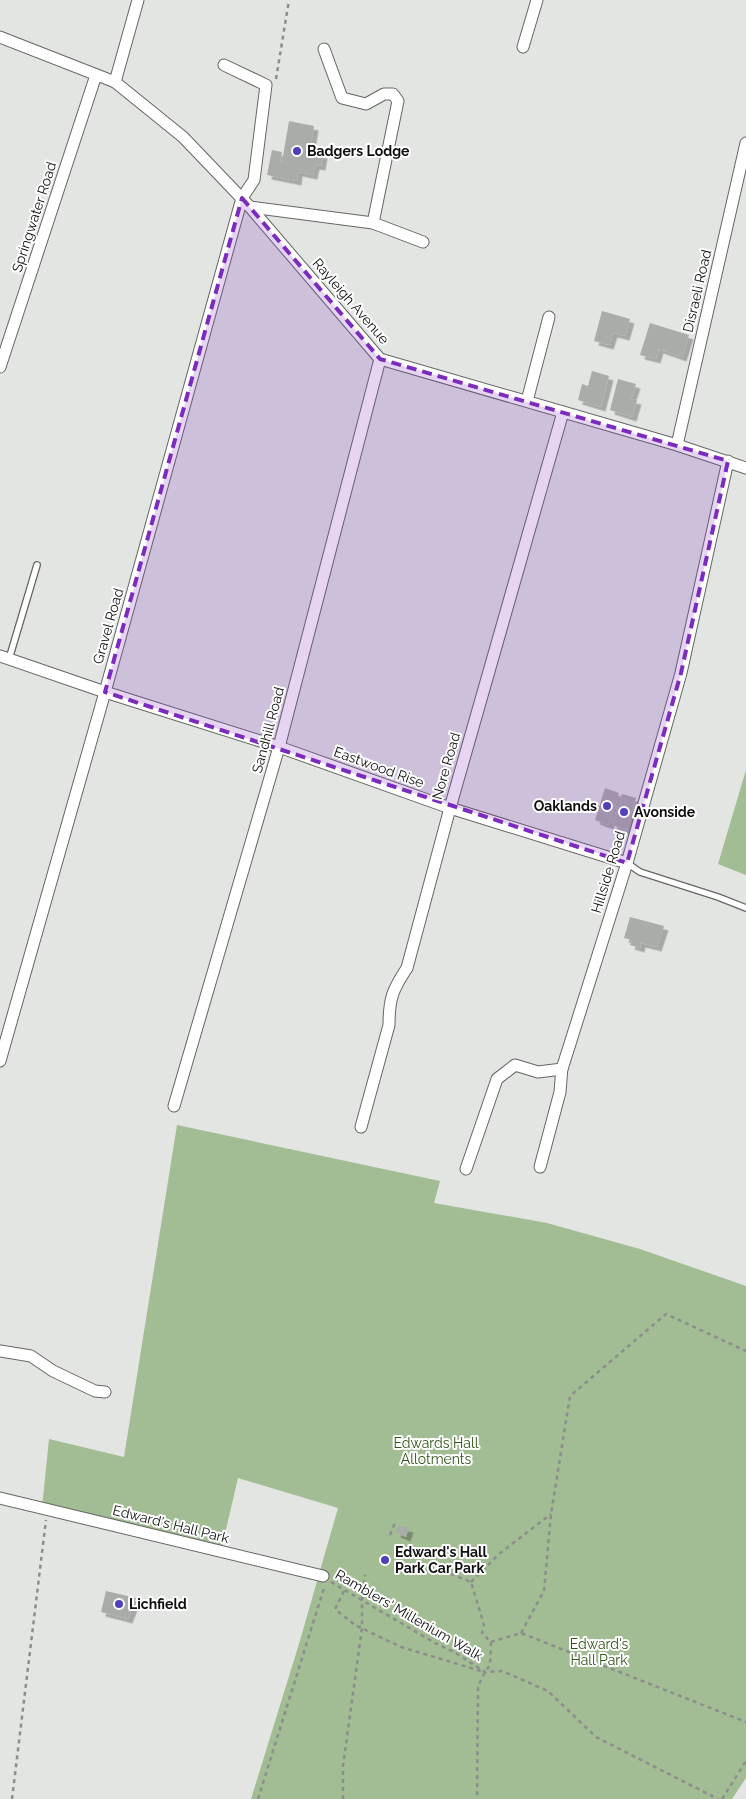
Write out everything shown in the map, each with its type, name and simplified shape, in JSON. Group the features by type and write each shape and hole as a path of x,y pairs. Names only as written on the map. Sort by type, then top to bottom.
{"street":[{"path":"115,82 138,0"},
{"path":"523,47 536,0"},
{"name":"Rayleigh Avenue","path":"0,37 115,82 183,137 246,202 380,359 678,446 746,468"},
{"path":"324,50 342,98 366,104 384,94 393,94 398,101 373,222"},
{"name":"Gravel Road","path":"0,1061 246,202 254,180 266,85 224,65"},
{"name":"Springwater Road","path":"0,367 96,76"},
{"name":"Disraeli Road","path":"678,446 746,143"},
{"path":"246,202 373,222 423,242"},
{"path":"526,401 549,317"},
{"name":"Sandhill Road","path":"174,1106 279,747 380,359"},
{"name":"Nore Road","path":"361,1126 389,1025 389,1008 394,989 407,968 450,808 563,412"},
{"name":"Hillside Road","path":"540,1167 560,1092 562,1067 627,863 681,673 728,461"},
{"name":"Eastwood Rise","path":"4,658 279,747 450,808 627,863"},
{"path":"466,1169 497,1079 515,1065 538,1072 562,1069 562,1067"},
{"path":"0,1351 27,1355 53,1371 78,1383 95,1391 105,1392"},
{"name":"Edward's Hall Park","path":"6,1499 323,1576"}],"lane":[{"path":"4,658 38,565"},
{"name":"Eastwood Rise","path":"627,863 640,872 746,908"}],"path":[{"path":"521,1633 544,1591 552,1514 570,1396 666,1314 746,1351"},
{"path":"12,1799 47,1509"},
{"path":"471,1582 499,1554 552,1514"},
{"path":"390,1535 396,1520"},
{"path":"436,1568 471,1582"},
{"path":"343,1799 343,1766 362,1628 362,1600 365,1575"},
{"name":"Ramblers' Millenium Walk","path":"323,1576 344,1591 456,1653 485,1672 502,1671 548,1691 596,1737 718,1799"},
{"path":"471,1582 484,1625 482,1633 491,1642 490,1665 478,1686 477,1799"},
{"path":"344,1591 335,1609 355,1625 401,1647 485,1672"},
{"path":"258,1799 322,1596"},
{"path":"491,1642 521,1633 746,1722"},
{"path":"722,1799 746,1762"}],"highlighted area":[{"path":"242,198 380,359 728,461 681,673 627,863 105,692"}],"green space":[{"path":"746,770 746,875 718,864"},
{"name":"Edwards Hall Allotments","path":"177,1125 440,1181 434,1203 547,1223 640,1249 746,1286 746,1778 732,1799 251,1799 299,1644 338,1508 238,1478 221,1551 42,1508 49,1439 124,1457"}],"building":[{"name":"Badgers Lodge","path":"289,121 314,126 310,151 323,154 321,166 315,165 313,175 298,172 297,181 267,175 272,150 282,152 280,161 282,162"},
{"path":"602,311 630,319 625,336 613,333 609,345 594,341"},
{"path":"650,323 689,335 682,357 659,349 656,359 640,355"},
{"path":"592,371 609,376 601,407 578,400 582,384 588,386"},
{"path":"618,379 636,384 631,399 637,400 632,417 610,410"},
{"name":"Oaklands","path":"605,788 619,793 609,825 595,820"},
{"name":"Avonside","path":"622,794 636,798 626,830 612,825"},
{"path":"630,917 664,926 657,947 641,943 640,948 630,945 632,940 624,938"},
{"path":"398,1526 409,1528 406,1537 396,1533"},
{"name":"Lichfield","path":"106,1591 136,1598 128,1619 101,1612"}],"place":[{"name":"Badgers Lodge","path":"297,151"},
{"name":"Oaklands","path":"607,806"},
{"name":"Avonside","path":"624,812"},
{"name":"Edward's Hall Park Car Park","path":"385,1560"},
{"name":"Lichfield","path":"119,1604"}]}
